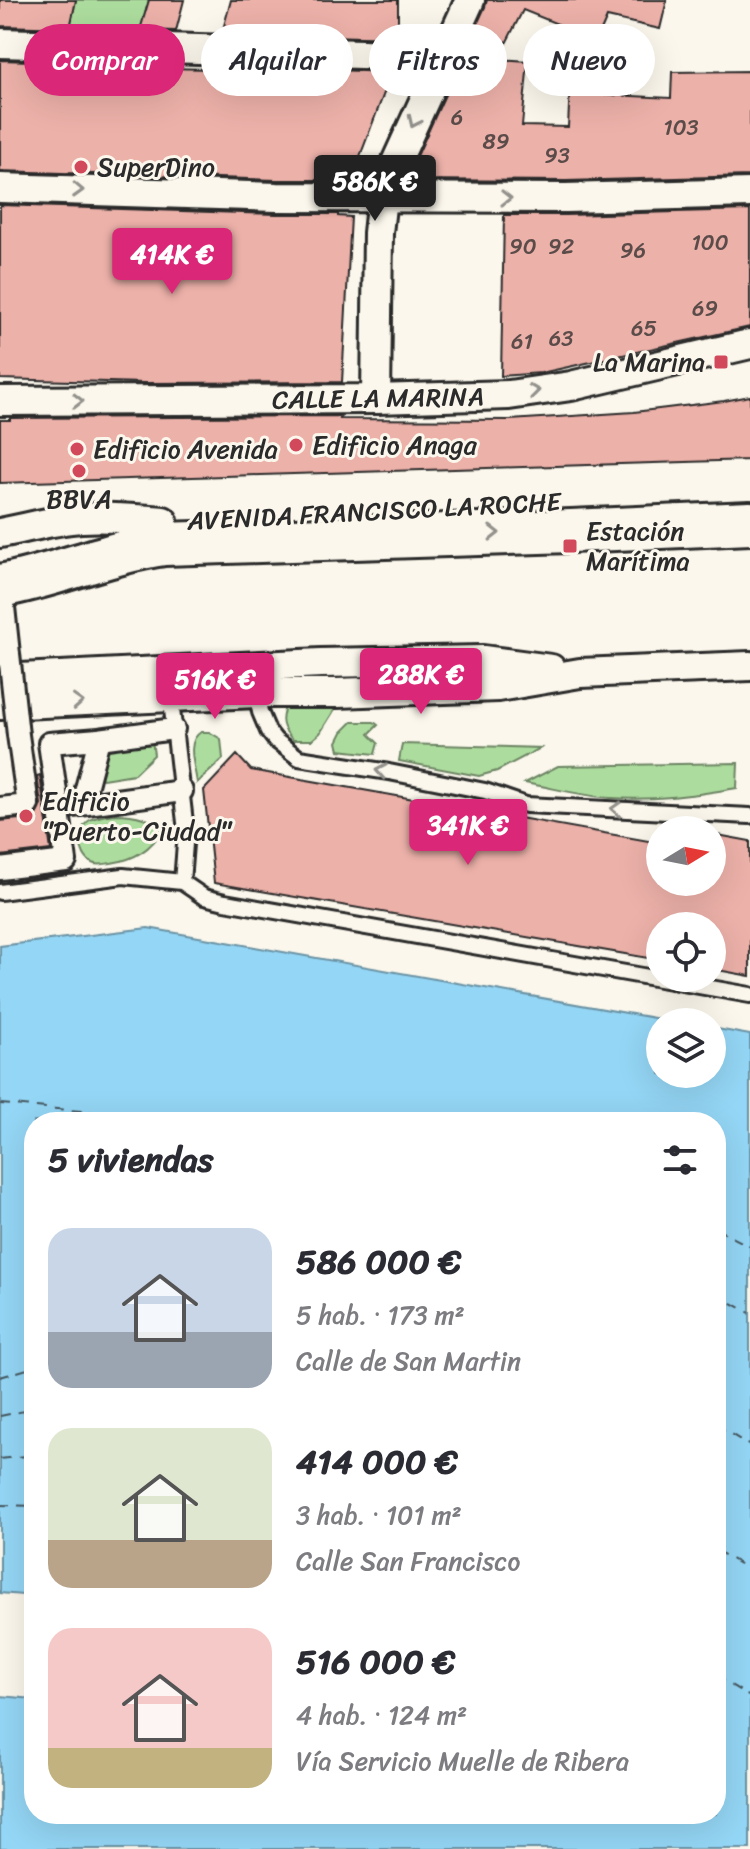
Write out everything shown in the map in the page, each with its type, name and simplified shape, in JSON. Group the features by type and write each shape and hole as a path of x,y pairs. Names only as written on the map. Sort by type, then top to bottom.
{"main road":[{"name":"AVENIDA FRANCISCO LA ROCHE","path":"164,532 750,495"},
{"name":"AVENIDA FRANCISCO LA ROCHE","path":"164,532 571,531 750,523"},
{"path":"0,561 111,530 164,532"},
{"path":"2,607 29,581 119,552 164,532"}],"street":[{"path":"459,24 470,0"},
{"path":"0,43 369,54"},
{"path":"376,399 378,233 382,197 426,96"},
{"path":"0,188 277,197 566,198 750,193"},
{"name":"CALLE LA MARINA","path":"0,401 376,399 509,395 571,386 750,344"},
{"name":"AVENIDA FRANCISCO LA ROCHE","path":"0,533 78,518 102,517 164,532"},
{"path":"0,808 28,805 4,666 2,607"},
{"path":"0,705 170,683 254,680 321,663 483,660 580,673 750,666"},
{"path":"4,666 170,683"},
{"path":"0,869 66,861 49,743 174,729"},
{"path":"82,804 99,739"},
{"path":"58,808 182,791"}],"lane":[{"path":"254,680 260,712 268,731 286,750 299,758 485,791 526,805 750,816"},
{"path":"170,683 186,831 182,882"},
{"path":"0,892 123,876 182,882 204,897 225,902 750,995"}],"green space":[{"path":"76,0 149,0 142,24 71,24"},
{"path":"340,701 320,733 312,740 293,740 286,732 282,720 286,706"},
{"path":"352,722 374,722 378,725 369,734 378,743 375,754 339,750 337,742"},
{"path":"201,732 209,732 221,739 223,759 197,783 192,748"},
{"path":"152,740 154,755 134,774 103,779 96,776 106,748"},
{"path":"402,744 541,748 497,771 479,776 399,761"},
{"path":"738,763 737,788 674,797 611,798 525,783 558,766"},
{"path":"115,814 140,817 162,830 147,848 134,857 119,862 92,863 84,854 80,842 82,829 93,819"}],"water":[{"path":"148,928 646,1016 646,1088 726,1088 726,1031 750,1035 750,1849 0,1849 0,1696 24,1698 24,1824 726,1824 726,1112 24,1112 24,1595 0,1593 0,946"}],"building":[{"path":"0,0 76,0 71,24 0,26"},
{"path":"149,0 184,0 178,24 142,24"},
{"path":"231,0 398,0 398,24 369,24 369,37 353,37 353,24 224,24"},
{"path":"487,0 667,0 660,29 655,28 655,24 638,24 607,17 604,24 558,24 523,10 507,41 507,24 477,24"},
{"path":"0,60 24,61 24,96 185,96 185,68 201,69 201,96 353,96 353,71 369,71 369,96 383,96 351,180 0,171"},
{"path":"507,60 523,61 522,126 568,127 569,96 671,98 672,72 750,71 750,176 566,181 406,180 444,96 507,96"},
{"path":"0,205 338,214 351,217 342,382 144,383 0,379"},
{"path":"750,210 750,327 541,373 501,376 504,215"},
{"path":"750,396 750,460 0,483 0,420 10,418 341,416 340,419 510,420 634,412"},
{"path":"237,755 251,770 646,841 646,896 726,896 726,837 750,841 750,976 726,972 726,912 646,912 646,958 214,883 204,790"},
{"path":"40,775 51,850 0,856 0,821 36,815 41,804 37,776"}],"ferry route":[{"path":"0,1104 92,1112"},
{"path":"726,1234 750,1246"},
{"path":"726,1300 750,1313"},
{"path":"0,1377 24,1370"},
{"path":"0,1416 24,1411"},
{"path":"726,1431 750,1446"},
{"path":"0,1459 24,1456"},
{"path":"0,1505 24,1506"},
{"path":"726,1556 750,1570"},
{"path":"726,1682 750,1697"}],"place":[{"name":"SuperDino","path":"81,167"},
{"name":"La Marina","path":"721,362"},
{"name":"Edificio Anaga","path":"296,445"},
{"name":"Edificio Avenida","path":"77,449"},
{"name":"BBVA","path":"79,471"},
{"name":"Estación Marítima","path":"570,546"},
{"name":"Edificio \"Puerto-Ciudad\"","path":"26,816"}]}
